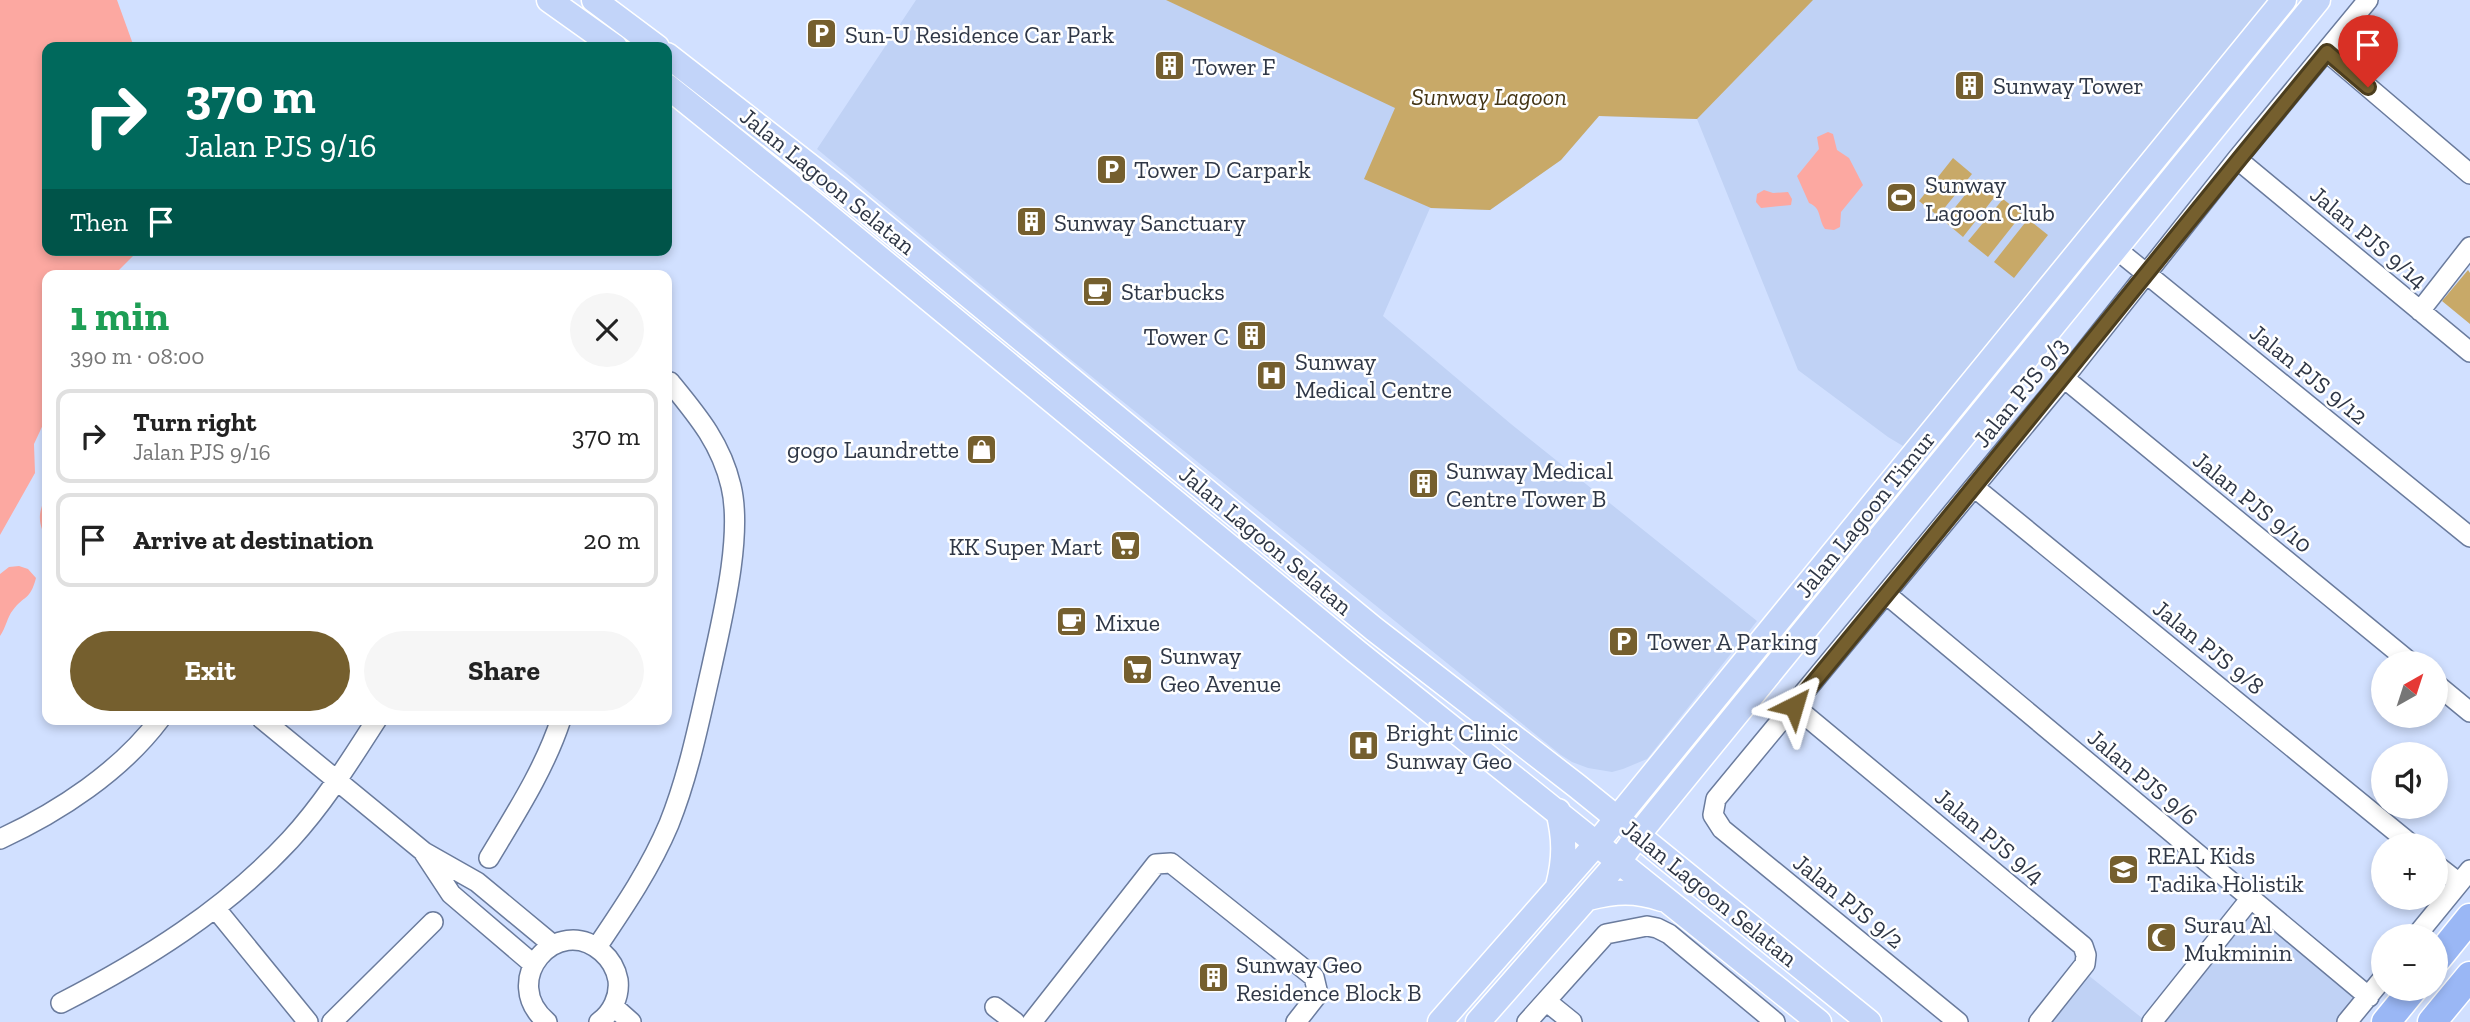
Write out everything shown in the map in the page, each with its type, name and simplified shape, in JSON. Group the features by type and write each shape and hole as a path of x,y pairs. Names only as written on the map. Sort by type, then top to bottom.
{"highway":[{"path":"2448,945 2470,918"},
{"path":"2432,1022 2470,976"},
{"path":"2386,1022 2403,1001"}],"main road":[{"path":"549,0 608,42"},
{"path":"594,0 650,42"},
{"name":"Jalan Lagoon Timur","path":"1478,1022 1619,862 1637,835 2318,0"},
{"path":"2278,8 2292,33"},
{"name":"Jalan Lagoon Timur","path":"1440,1022 1597,843 2278,8"},
{"name":"Jalan Lagoon Selatan","path":"672,59 838,188 1365,621 1577,786 1869,1022"},
{"name":"Jalan Lagoon Selatan","path":"672,90 796,189 1357,652 1819,1022"},
{"path":"1577,786 1598,795 1614,796 1627,793 1646,782"},
{"path":"1668,798 1664,827 1671,852 1682,870"},
{"path":"1558,811 1565,845 1564,865 1558,886"},
{"path":"1588,898 1617,892 1641,892 1670,901"}],"street":[{"name":"Jalan PJS 9/3","path":"1713,815 1716,799 2064,379 2237,159 2368,0"},
{"path":"2327,52 2470,174"},
{"name":"Jalan PJS 9/14","path":"2237,159 2470,352"},
{"path":"2420,311 2470,247"},
{"name":"Jalan PJS 9/12","path":"2116,249 2470,537"},
{"name":"Jalan PJS 9/10","path":"2064,379 2396,651"},
{"path":"597,947 642,880 669,824 689,769 726,601 735,507 730,483 718,450 704,423 672,384"},
{"name":"Jalan PJS 9/8","path":"1974,487 2397,833"},
{"name":"Jalan PJS 9/6","path":"1886,594 2368,996"},
{"path":"2448,694 2470,712"},
{"name":"Jalan PJS 9/4","path":"1794,706 2083,946 2085,964 2039,1022"},
{"path":"0,839 22,829 96,782 148,736 156,725"},
{"path":"269,725 424,852 477,882 553,945"},
{"path":"61,1003 115,976 216,909 290,841 338,782 373,725"},
{"path":"489,858 523,802 559,725"},
{"name":"Jalan PJS 9/2","path":"1713,815 1722,829 1958,1022"},
{"path":"424,852 451,894 533,964"},
{"path":"1032,1022 1156,864 1171,863 1314,977 1318,995 1296,1022"},
{"path":"2426,924 2464,877"},
{"path":"2152,1022 2251,898"},
{"path":"216,909 308,1022"},
{"path":"332,1022 433,922"},
{"path":"1527,1022 1606,934 1647,926 1669,934 1775,1022"},
{"path":"540,1020 528,992 528,978 533,964 553,945 575,940 597,947 607,956 618,980 613,1006 599,1022"},
{"path":"2347,1022 2371,992"},
{"path":"1546,1001 1572,1022"},
{"path":"613,1006 631,1022"},
{"path":"995,1007 1014,1022"}],"shaded area":[{"path":"0,0 117,0 132,42 42,42 42,256 133,256 119,270 42,270 42,427 34,444 35,473 0,535"},
{"path":"916,0 2268,0 1903,446 1798,370 1697,119 1599,116 1561,160 1490,210 1430,208 1383,316 1511,424 1757,621 1647,759 1612,772 1588,768 1561,755 1070,359 817,149"},
{"path":"1828,132 1833,134 1837,150 1849,158 1863,185 1841,212 1840,227 1834,230 1825,229 1818,211 1809,203 1797,176 1819,149 1817,137"},
{"path":"1764,190 1773,193 1788,192 1792,199 1791,205 1761,208 1756,202 1757,194"},
{"path":"9,567 28,569 36,578 29,594 11,613 0,636 0,574"},
{"path":"2256,908 2374,1006 2360,1022 2166,1022"},
{"path":"2088,975 2147,1022 2051,1022"}],"green space":[{"name":"Sunway Lagoon","path":"1166,0 1813,0 1697,119 1599,116 1561,160 1490,210 1431,208 1364,179 1395,108"},
{"path":"1953,158 1972,174 1938,216 1919,201"},
{"path":"1978,179 1997,194 1963,237 1944,221"},
{"path":"2003,199 2022,214 1988,257 1968,241"},
{"path":"2028,219 2048,235 2014,278 1994,262"},
{"path":"2468,270 2470,273 2470,324 2442,301"}],"place":[{"name":"Sun-U Residence Car Park","path":"822,34"},
{"name":"Tower F","path":"1169,66"},
{"name":"Sunway Tower","path":"1970,85"},
{"name":"Tower D Carpark","path":"1111,169"},
{"name":"Sunway Lagoon Club","path":"1902,198"},
{"name":"Sunway Sanctuary","path":"1031,222"},
{"name":"Starbucks","path":"1098,291"},
{"name":"Tower C","path":"1252,336"},
{"name":"Sunway Medical Centre","path":"1272,375"},
{"name":"gogo Laundrette","path":"982,449"},
{"name":"Sunway Medical Centre Tower B","path":"1423,484"},
{"name":"KK Super Mart","path":"1125,546"},
{"name":"Mixue","path":"1072,622"},
{"name":"Tower A Parking","path":"1624,641"},
{"name":"Sunway Geo Avenue","path":"1137,669"},
{"name":"Bright Clinic Sunway Geo","path":"1363,746"},
{"name":"REAL Kids Tadika Holistik","path":"2124,869"},
{"name":"Surau Al Mukminin","path":"2161,938"},
{"name":"Sunway Geo Residence Block B","path":"1213,978"}],"route":[{"path":"1794,706 2064,379 2237,159 2327,52 2368,87"}]}
